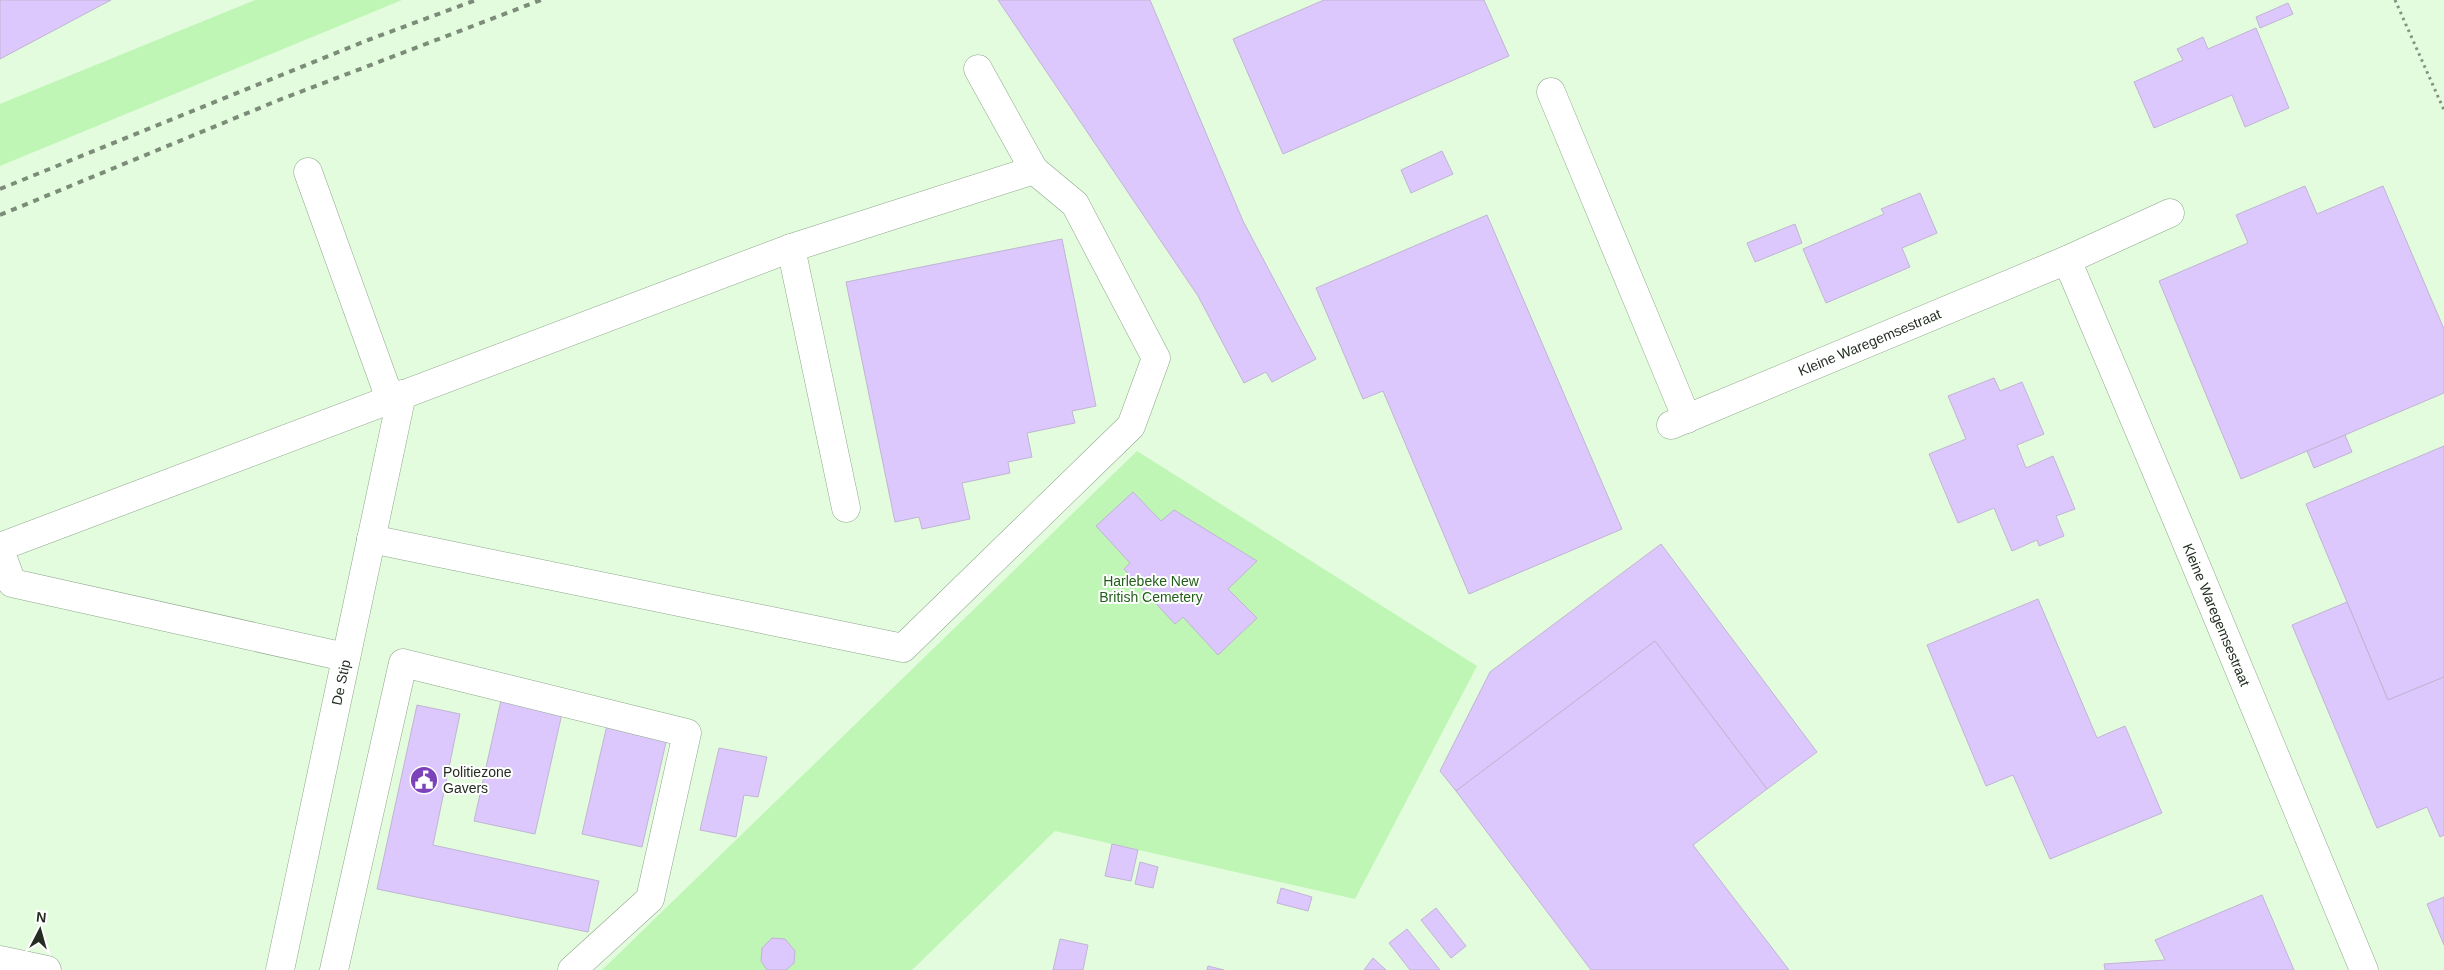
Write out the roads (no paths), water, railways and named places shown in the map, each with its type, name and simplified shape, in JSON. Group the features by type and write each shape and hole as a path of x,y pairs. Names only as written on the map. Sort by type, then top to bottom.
{"street":[{"path":"370,539 903,648 1131,426 1156,358 1076,204 1034,170 978,69"},
{"name":"Kleine Waregemsestraat","path":"1551,92 1679,422 2067,260 2170,214"},
{"path":"345,657 12,583 0,548 791,248 1034,170"},
{"path":"308,172 396,397"},
{"path":"791,248 846,508"},
{"name":"Kleine Waregemsestraat","path":"2067,260 2364,970"},
{"name":"De Stip","path":"280,970 370,539 396,397"},
{"path":"334,970 403,663 687,733 650,899 572,970"},
{"path":"0,960 47,970"}],"railway":[{"path":"0,189 368,40 476,0"},
{"path":"0,215 279,100 541,0"}],"place":[{"name":"Politiezone Gavers","path":"424,780"}],"park label":[{"name":"Harlebeke New British Cemetery","path":"1151,590"}]}
